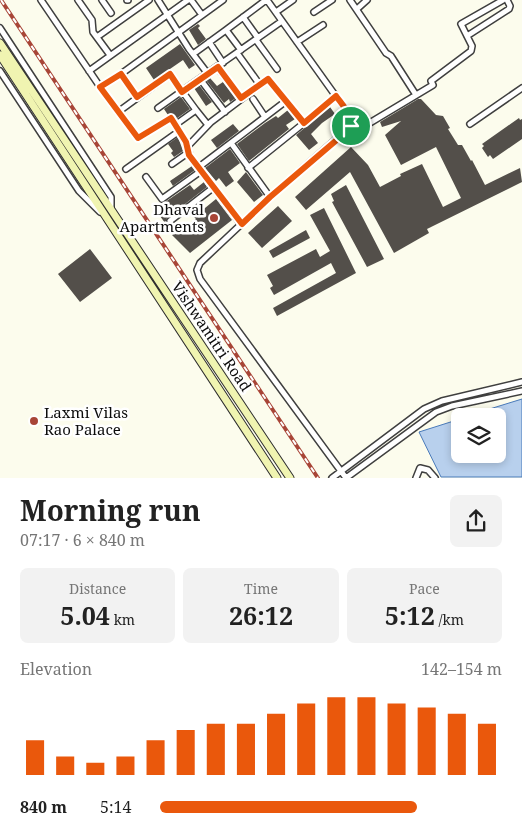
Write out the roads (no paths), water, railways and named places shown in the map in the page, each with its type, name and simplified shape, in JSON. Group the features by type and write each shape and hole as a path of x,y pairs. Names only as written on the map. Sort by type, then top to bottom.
{"main road":[{"name":"Vishwamitri Road","path":"0,43 290,478"},
{"name":"Vishwamitri Road","path":"0,55 277,478"}],"street":[{"path":"41,0 100,87 138,138 171,118 200,169 242,224"},
{"path":"78,0 92,20 93,32 110,55"},
{"path":"102,0 111,13"},
{"path":"97,37 149,0"},
{"path":"158,0 178,33 208,74"},
{"path":"89,71 189,0 202,16"},
{"path":"100,87 121,74 223,0"},
{"path":"193,54 267,0 350,116 351,126"},
{"path":"276,12 293,0"},
{"path":"314,12 332,0"},
{"path":"350,0 386,52 391,56 416,95"},
{"path":"357,9 367,0"},
{"path":"351,126 362,127 433,85 431,81 469,54 472,46 461,24 503,0"},
{"path":"467,36 508,9 510,6 507,0"},
{"path":"244,17 277,69"},
{"path":"158,108 282,21"},
{"path":"297,42 323,25"},
{"path":"0,28 112,197 111,209"},
{"path":"226,30 260,85"},
{"path":"209,42 224,62"},
{"path":"218,67 241,98"},
{"path":"0,71 78,191 104,216"},
{"path":"121,74 137,97"},
{"path":"118,112 170,74 208,125"},
{"path":"200,79 225,112"},
{"path":"172,164 188,150 208,125 268,79 304,123"},
{"path":"470,124 522,88"},
{"path":"248,168 336,96"},
{"path":"253,100 265,117"},
{"path":"146,177 162,199 286,101"},
{"path":"175,125 196,110"},
{"path":"351,126 270,197 200,263 198,270 200,279 346,478 436,412 452,406 522,392"},
{"path":"126,169 178,132"},
{"path":"231,143 270,197"},
{"path":"170,222 214,187"},
{"path":"332,478 418,412 442,401 522,382"},
{"path":"416,478 420,468 428,470 435,478"}],"water":[{"path":"522,399 522,477 441,477 419,432 451,422 451,463 506,463 506,408 493,408"}],"railway":[{"path":"1,0 318,478"}],"place":[{"name":"Dhaval Apartments","path":"214,218"},
{"name":"Laxmi Vilas Rao Palace","path":"34,421"}]}
